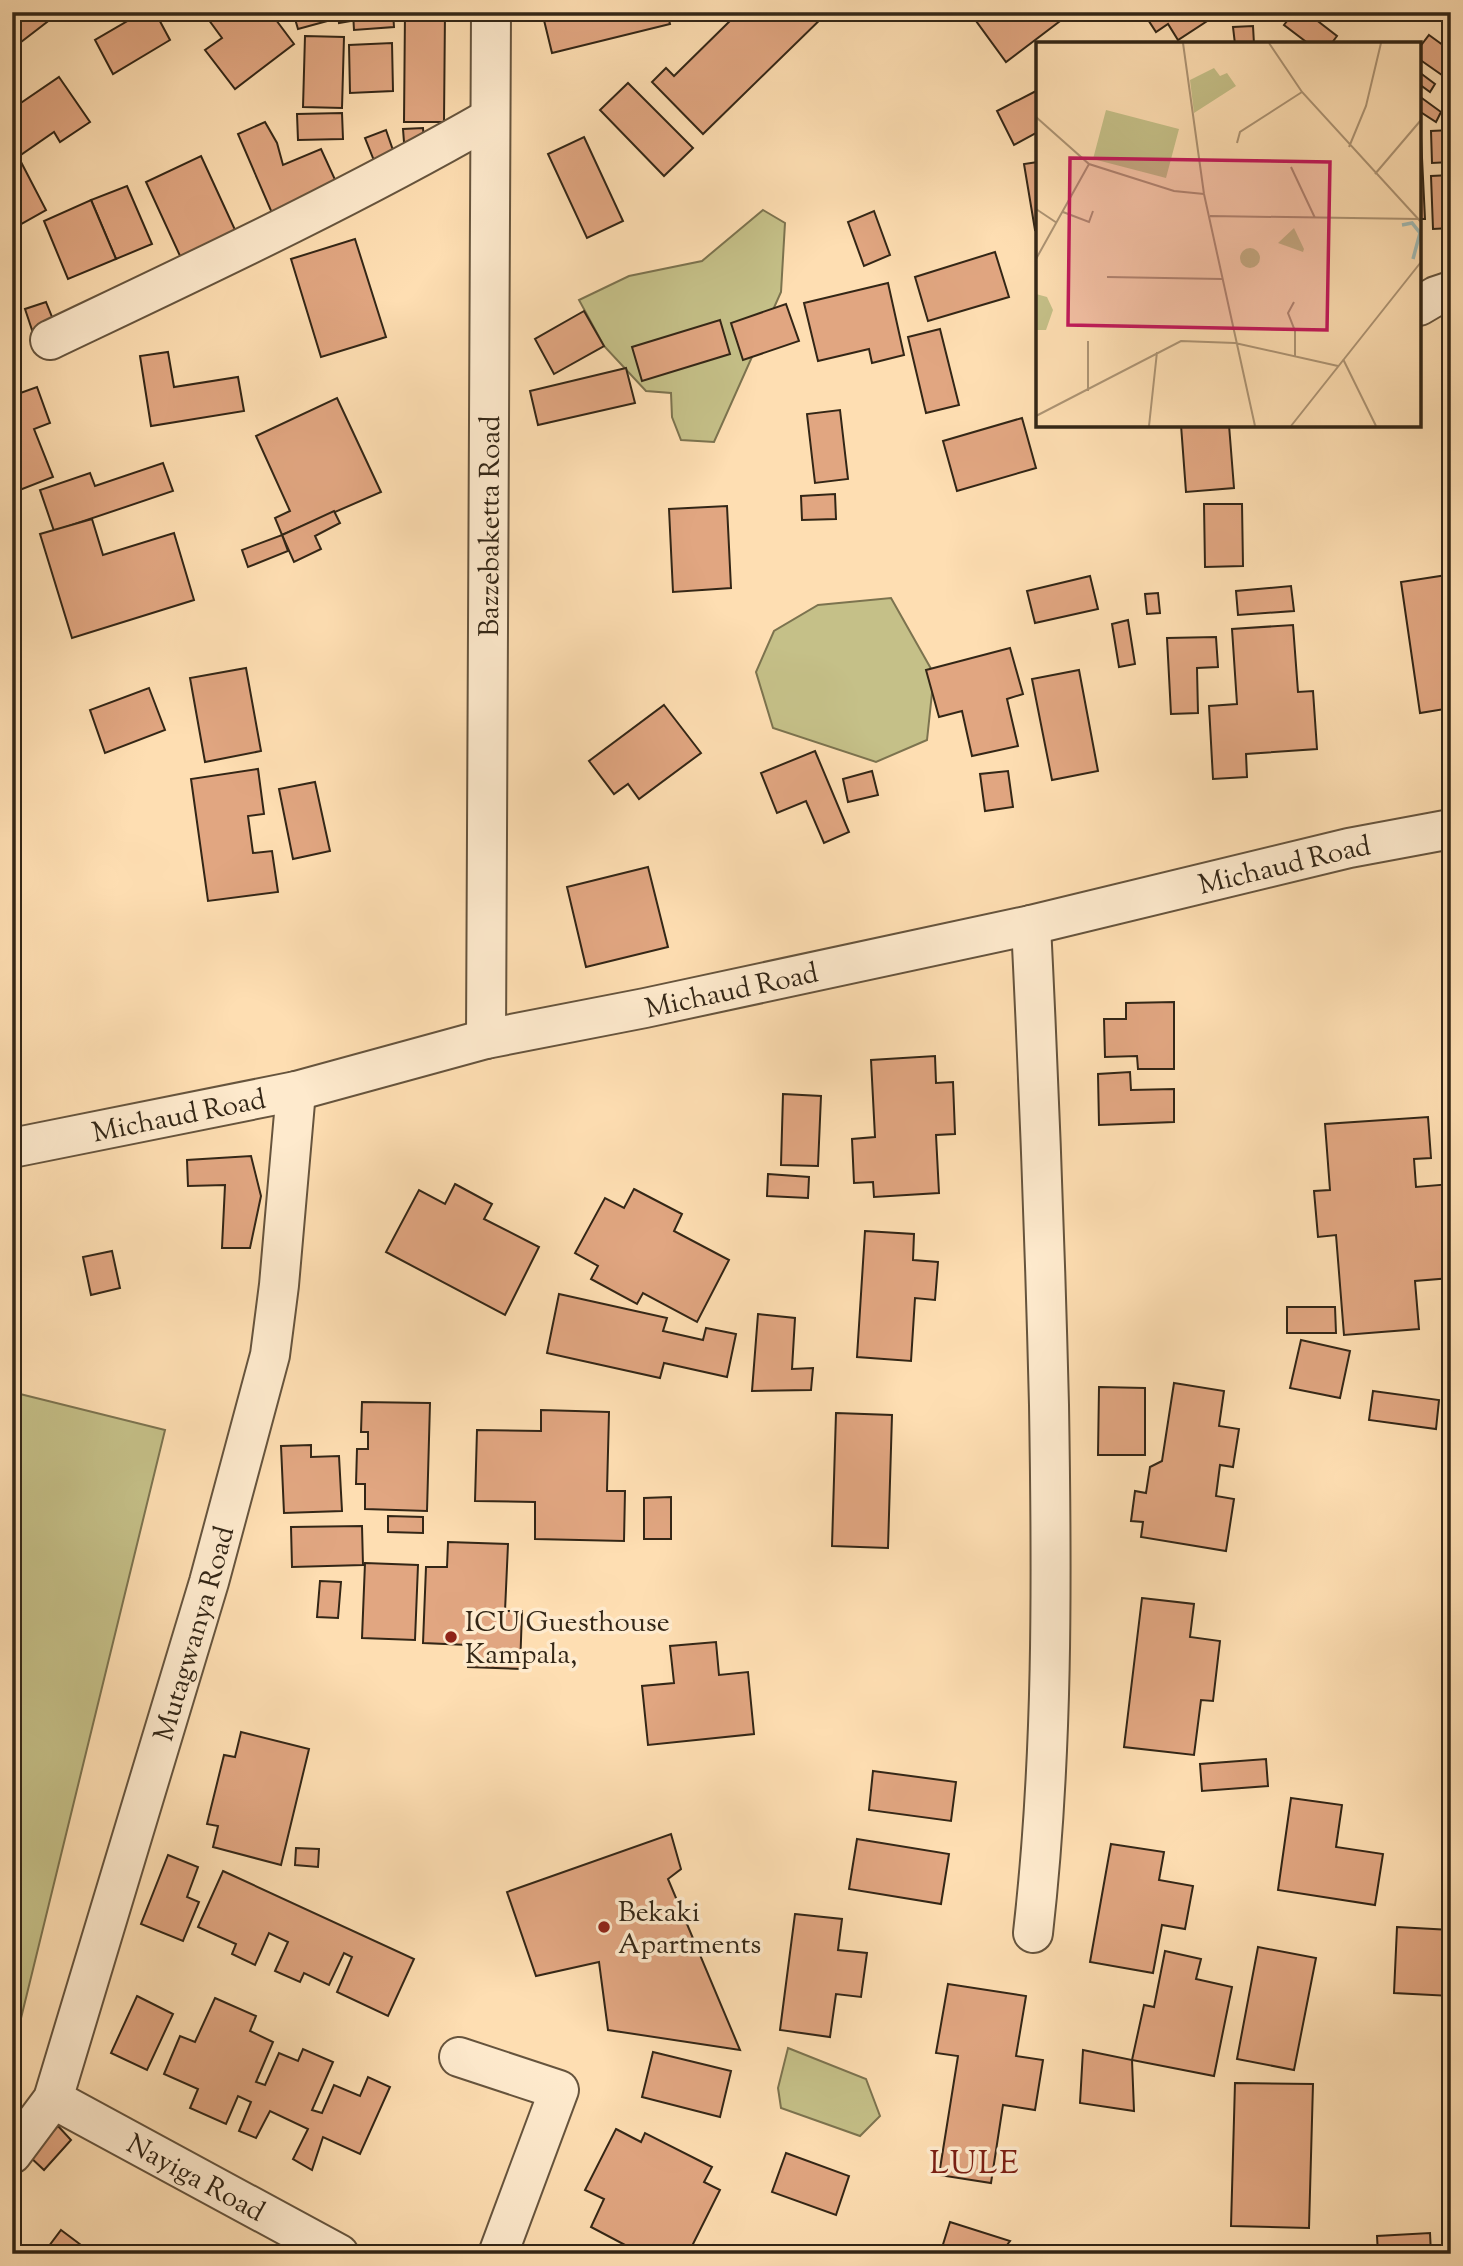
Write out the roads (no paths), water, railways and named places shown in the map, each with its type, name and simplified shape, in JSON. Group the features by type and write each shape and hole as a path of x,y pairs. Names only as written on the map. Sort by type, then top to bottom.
{"street":[{"name":"Bazzebaketta Road","path":"486,1039 491,12"},
{"path":"50,340 266,238 401,169 490,118"},
{"path":"1421,305 1451,291"},
{"name":"Michaud Road","path":"12,1147 296,1091 486,1039 645,1008 1031,925 1349,848 1451,829"},
{"path":"1031,925 1042,1137 1051,1533 1046,1768 1033,1933"},
{"name":"Mutagwanya Road","path":"12,2154 53,2099 209,1583 264,1380 279,1285 296,1091"},
{"path":"459,2057 559,2090 498,2254"},
{"name":"Nayiga Road","path":"53,2099 338,2254"}],"place":[{"name":"ICU Guesthouse Kampala,","path":"451,1637"},
{"name":"Bekaki Apartments","path":"604,1927"}],"district":[{"name":"LULE","path":"975,2162"}]}
